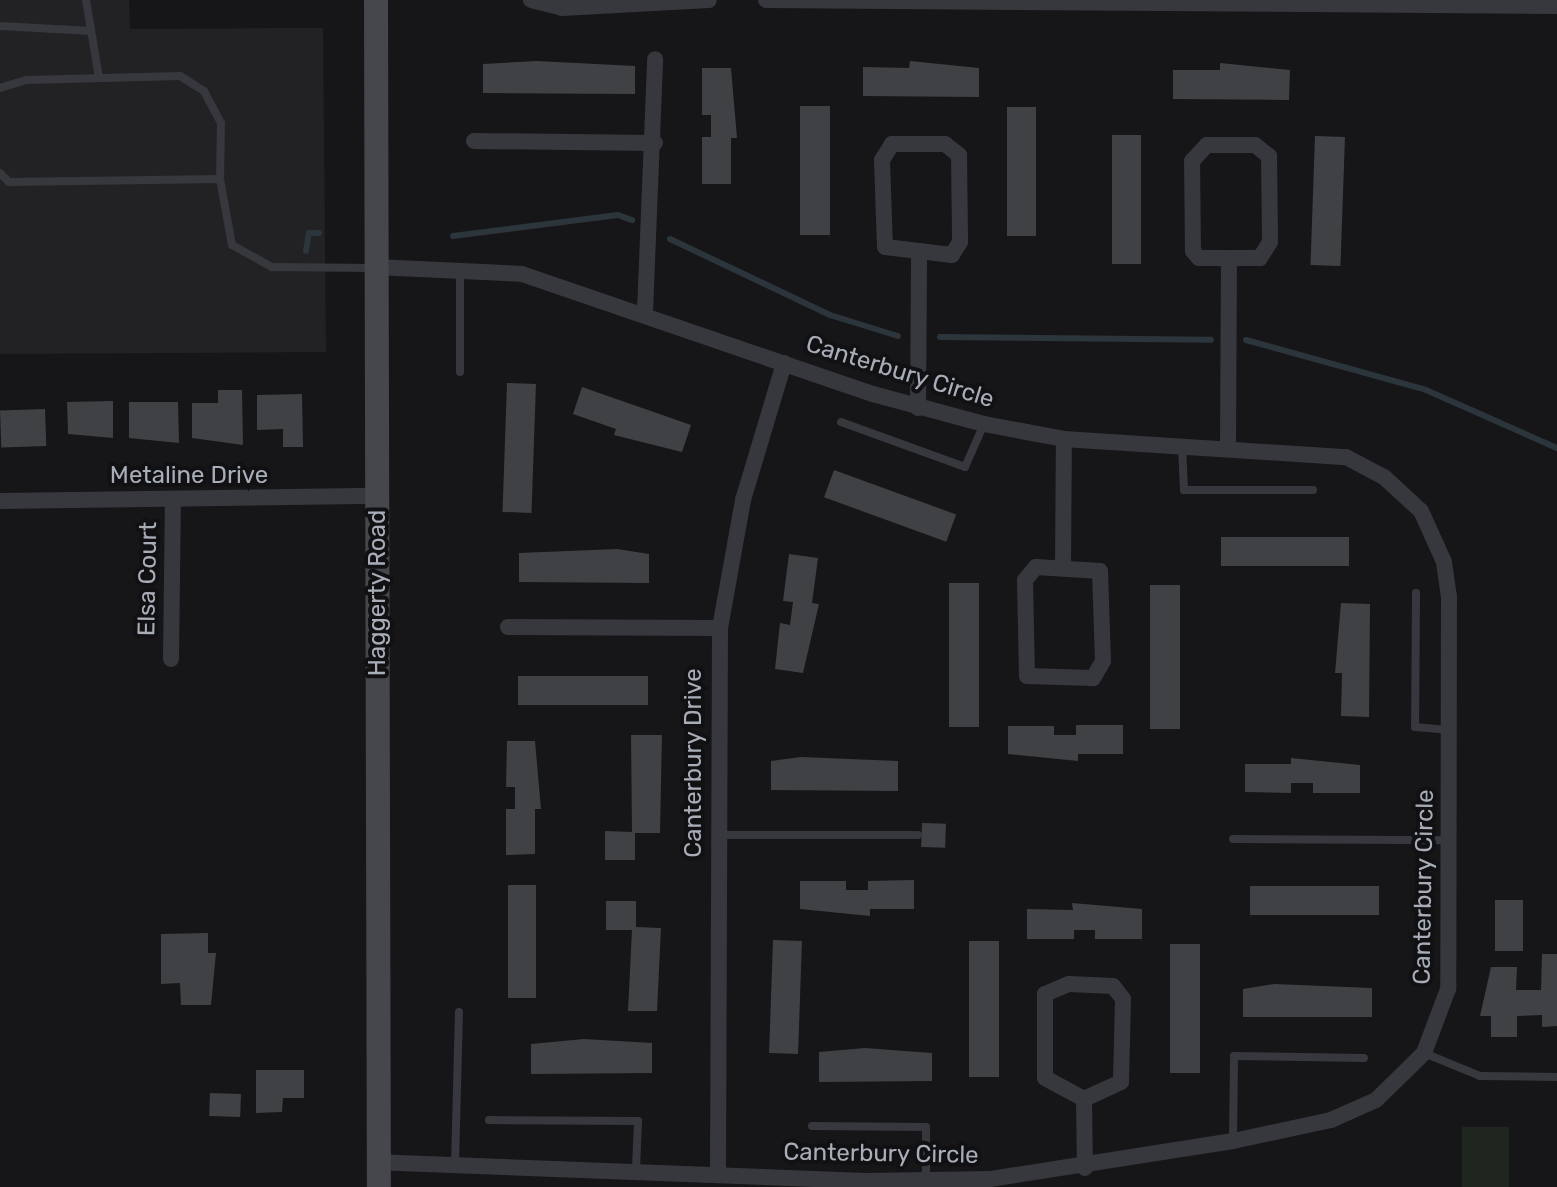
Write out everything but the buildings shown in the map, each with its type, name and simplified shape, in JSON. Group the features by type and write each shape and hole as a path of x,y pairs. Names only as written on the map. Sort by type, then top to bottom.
{"main road":[{"name":"Haggerty Road","path":"376,0 379,1187"}],"street":[{"path":"531,0 562,8 709,0"},
{"path":"766,0 1557,6"},
{"path":"645,312 655,143 655,59"},
{"path":"474,141 655,143"},
{"path":"892,144 945,144 959,155 957,250 919,256 891,253 881,238 883,153 892,144"},
{"path":"1207,145 1255,145 1269,156 1270,242 1260,258 1229,258 1199,258 1193,251 1193,153 1207,145"},
{"path":"918,408 919,256"},
{"path":"1228,447 1229,258"},
{"name":"Canterbury Circle","path":"376,267 460,265 522,274 645,312 918,408 984,424 1064,439 1228,447 1346,457 1384,477 1421,511 1447,574 1449,730 1448,989 1424,1053 1391,1090 1354,1112 1233,1141 1085,1168 926,1182 379,1162"},
{"name":"Canterbury Drive","path":"718,1173 720,628 743,500 784,363"},
{"path":"1063,567 1064,439"},
{"name":"Metaline Drive","path":"0,501 378,496"},
{"name":"Elsa Court","path":"171,659 173,500"},
{"path":"1063,567 1095,568 1102,576 1103,661 1093,678 1034,677 1024,667 1026,575 1063,567"},
{"path":"508,627 720,628"},
{"path":"1084,1099 1045,1078 1044,1000 1055,985 1113,986 1123,999 1121,1082 1091,1090 1084,1099 1085,1168"}],"lane":[{"path":"86,0 99,78"},
{"path":"0,26 91,31"},
{"path":"0,88 99,78 180,76 204,91 221,123 220,179 232,245 247,259 272,267 376,267"},
{"path":"0,173 9,182 220,179"},
{"path":"460,265 460,372"},
{"path":"841,422 965,467 984,424"},
{"path":"1182,447 1184,490 1313,490"},
{"path":"1416,593 1415,727 1449,730"},
{"path":"717,835 918,835"},
{"path":"1233,839 1449,840"},
{"path":"455,1164 459,1012"},
{"path":"1424,1053 1480,1076 1557,1077"},
{"path":"1233,1141 1234,1056 1364,1058"},
{"path":"489,1120 638,1121 636,1169"},
{"path":"812,1126 926,1127 926,1182"}],"shaded area":[{"path":"0,0 129,0 130,29 323,28 326,352 0,354"},
{"path":"1462,1127 1509,1127 1509,1187 1462,1187"}],"waterway":[{"path":"453,236 618,215 632,220"},
{"path":"306,251 309,233 319,233"},
{"path":"670,239 830,315 898,336"},
{"path":"940,337 1211,340"},
{"path":"1246,340 1426,390 1557,448"}]}
